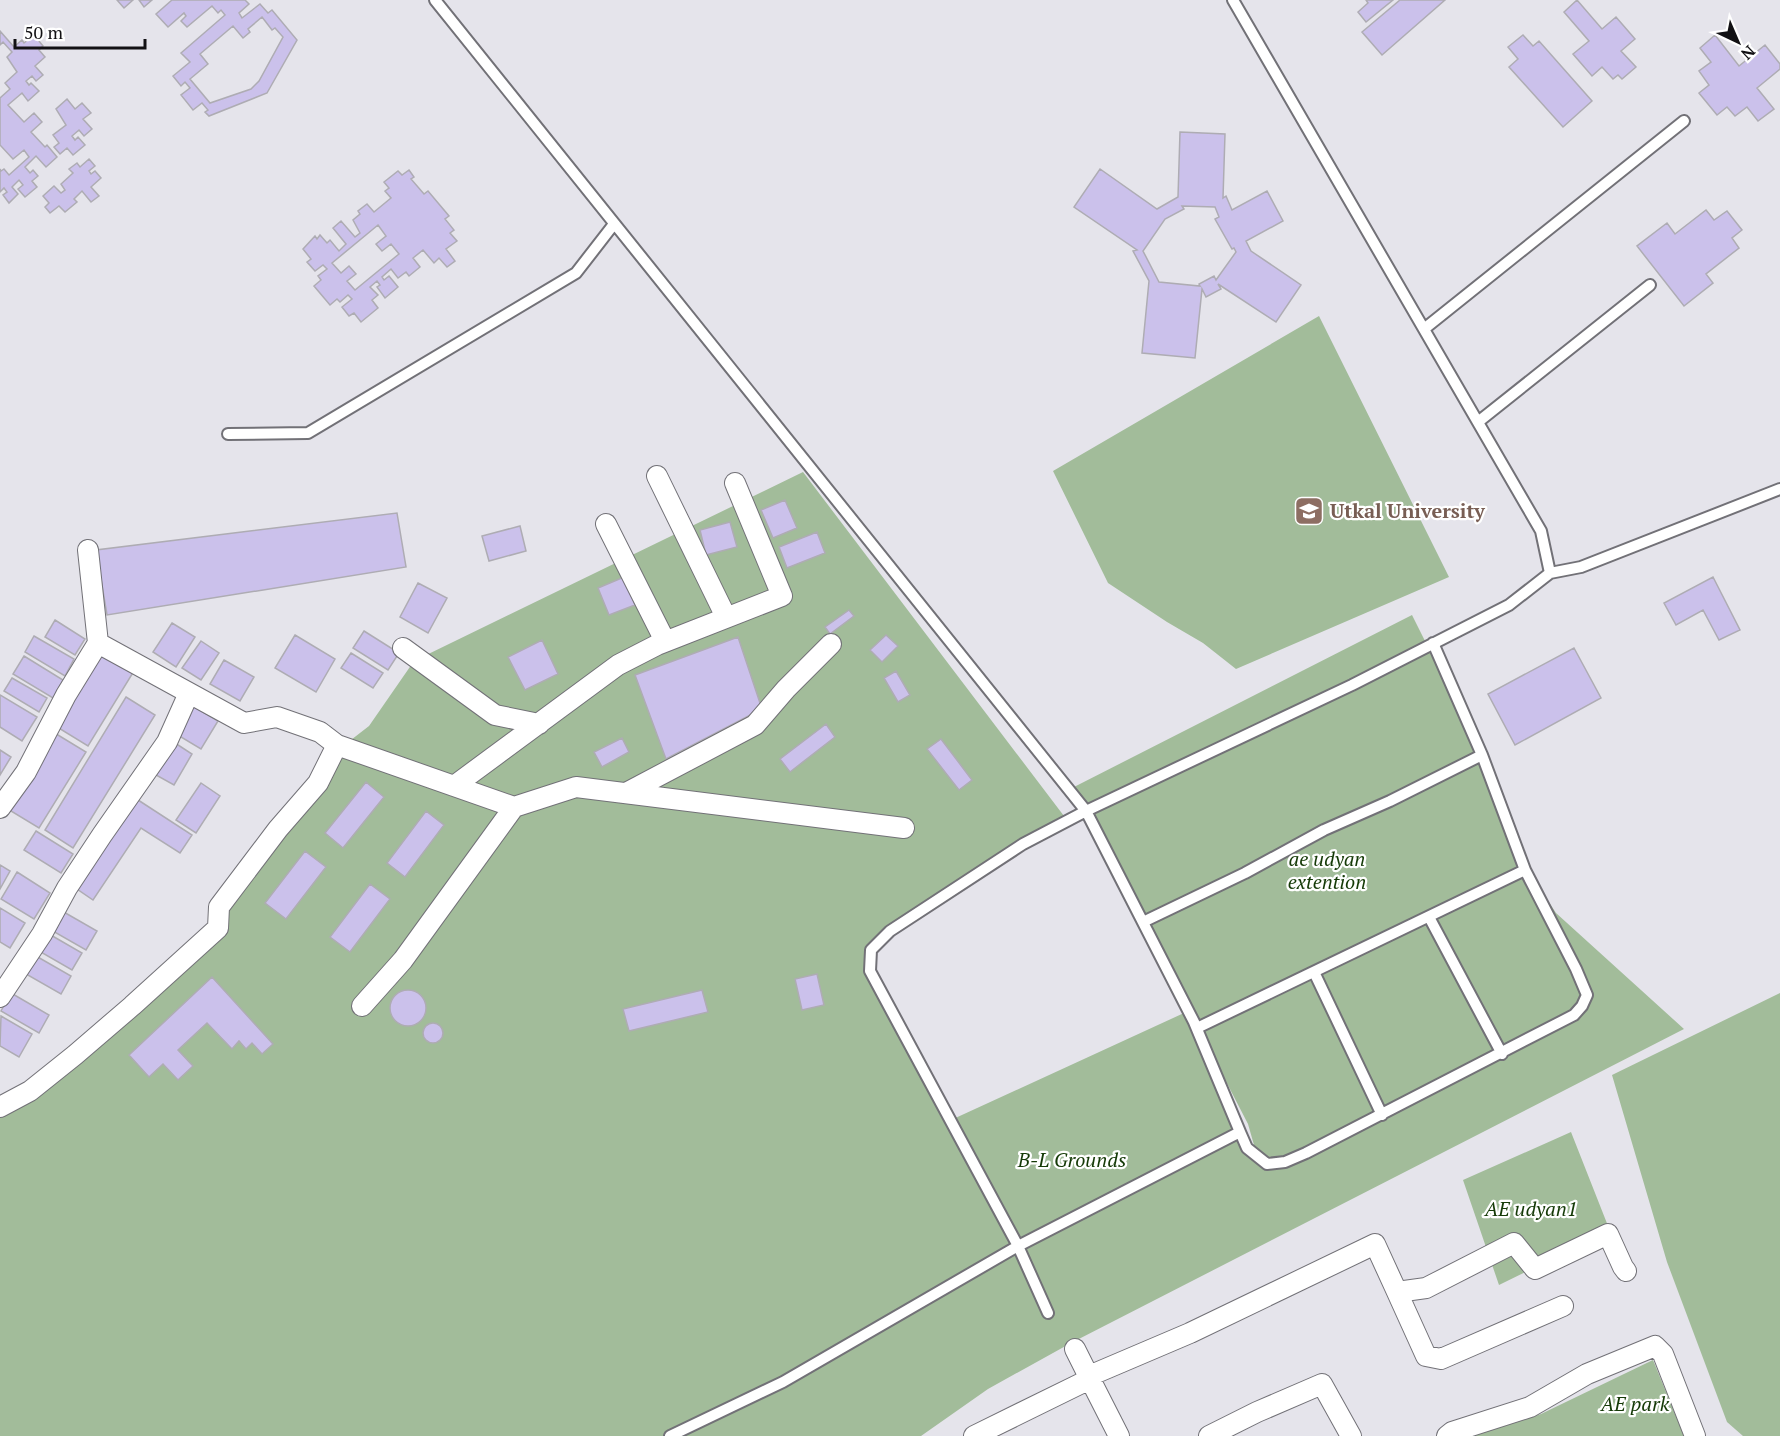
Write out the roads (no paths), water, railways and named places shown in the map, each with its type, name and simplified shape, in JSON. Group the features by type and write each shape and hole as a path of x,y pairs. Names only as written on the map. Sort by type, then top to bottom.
{"street":[{"path":"657,476 726,617"},
{"path":"454,786 618,665 665,641 782,596 735,483"},
{"path":"606,524 665,641"},
{"path":"0,808 26,772 66,695 98,643 88,550"},
{"path":"98,643 244,723 277,717 320,732 338,745 513,807 576,788 904,828"},
{"path":"626,793 755,724 831,644"},
{"path":"403,648 495,715 539,724"},
{"path":"0,997 42,934 67,888 167,742 189,693"},
{"path":"4,1098 30,1091 132,1006 218,928 219,907 278,829 318,783 338,745"},
{"path":"362,1006 403,960 513,807"},
{"path":"1397,1292 1426,1287 1514,1244 1535,1269 1608,1234 1626,1271"},
{"path":"974,1436 1089,1378 1190,1333 1375,1244 1426,1356 1432,1358 1441,1359 1563,1306"},
{"path":"1447,1436 1452,1432 1530,1407 1587,1374 1655,1346 1663,1354 1695,1436"},
{"path":"1075,1349 1119,1436"},
{"path":"1209,1436 1322,1384 1351,1436"}],"lane":[{"path":"435,0 1086,812 1197,1028 1247,1148 1267,1164 1285,1162 1306,1153 1502,1054 1574,1015 1582,1006 1587,995 1525,870 1482,755 1433,643"},
{"path":"1233,0 1541,531 1550,573"},
{"path":"1424,329 1684,121"},
{"path":"228,434 308,433 576,273 614,224"},
{"path":"1478,422 1650,285"},
{"path":"1048,1313 1018,1246 870,971 871,950 890,931 1023,844 1352,685 1509,605 1550,573 1581,567 1780,489"},
{"path":"1143,922 1245,873 1324,830 1390,801 1482,755"},
{"path":"1197,1028 1525,870"},
{"path":"1429,917 1502,1054"},
{"path":"1314,972 1382,1115"},
{"path":"670,1436 783,1382 1018,1246 1240,1132"}],"place":[{"name":"Utkal University","path":"1309,511"}],"park label":[{"name":"ae udyan extention","path":"1327,870"},
{"name":"B-L Grounds","path":"1072,1160"},
{"name":"AE udyan1","path":"1531,1209"},
{"name":"AE park","path":"1635,1404"}]}
